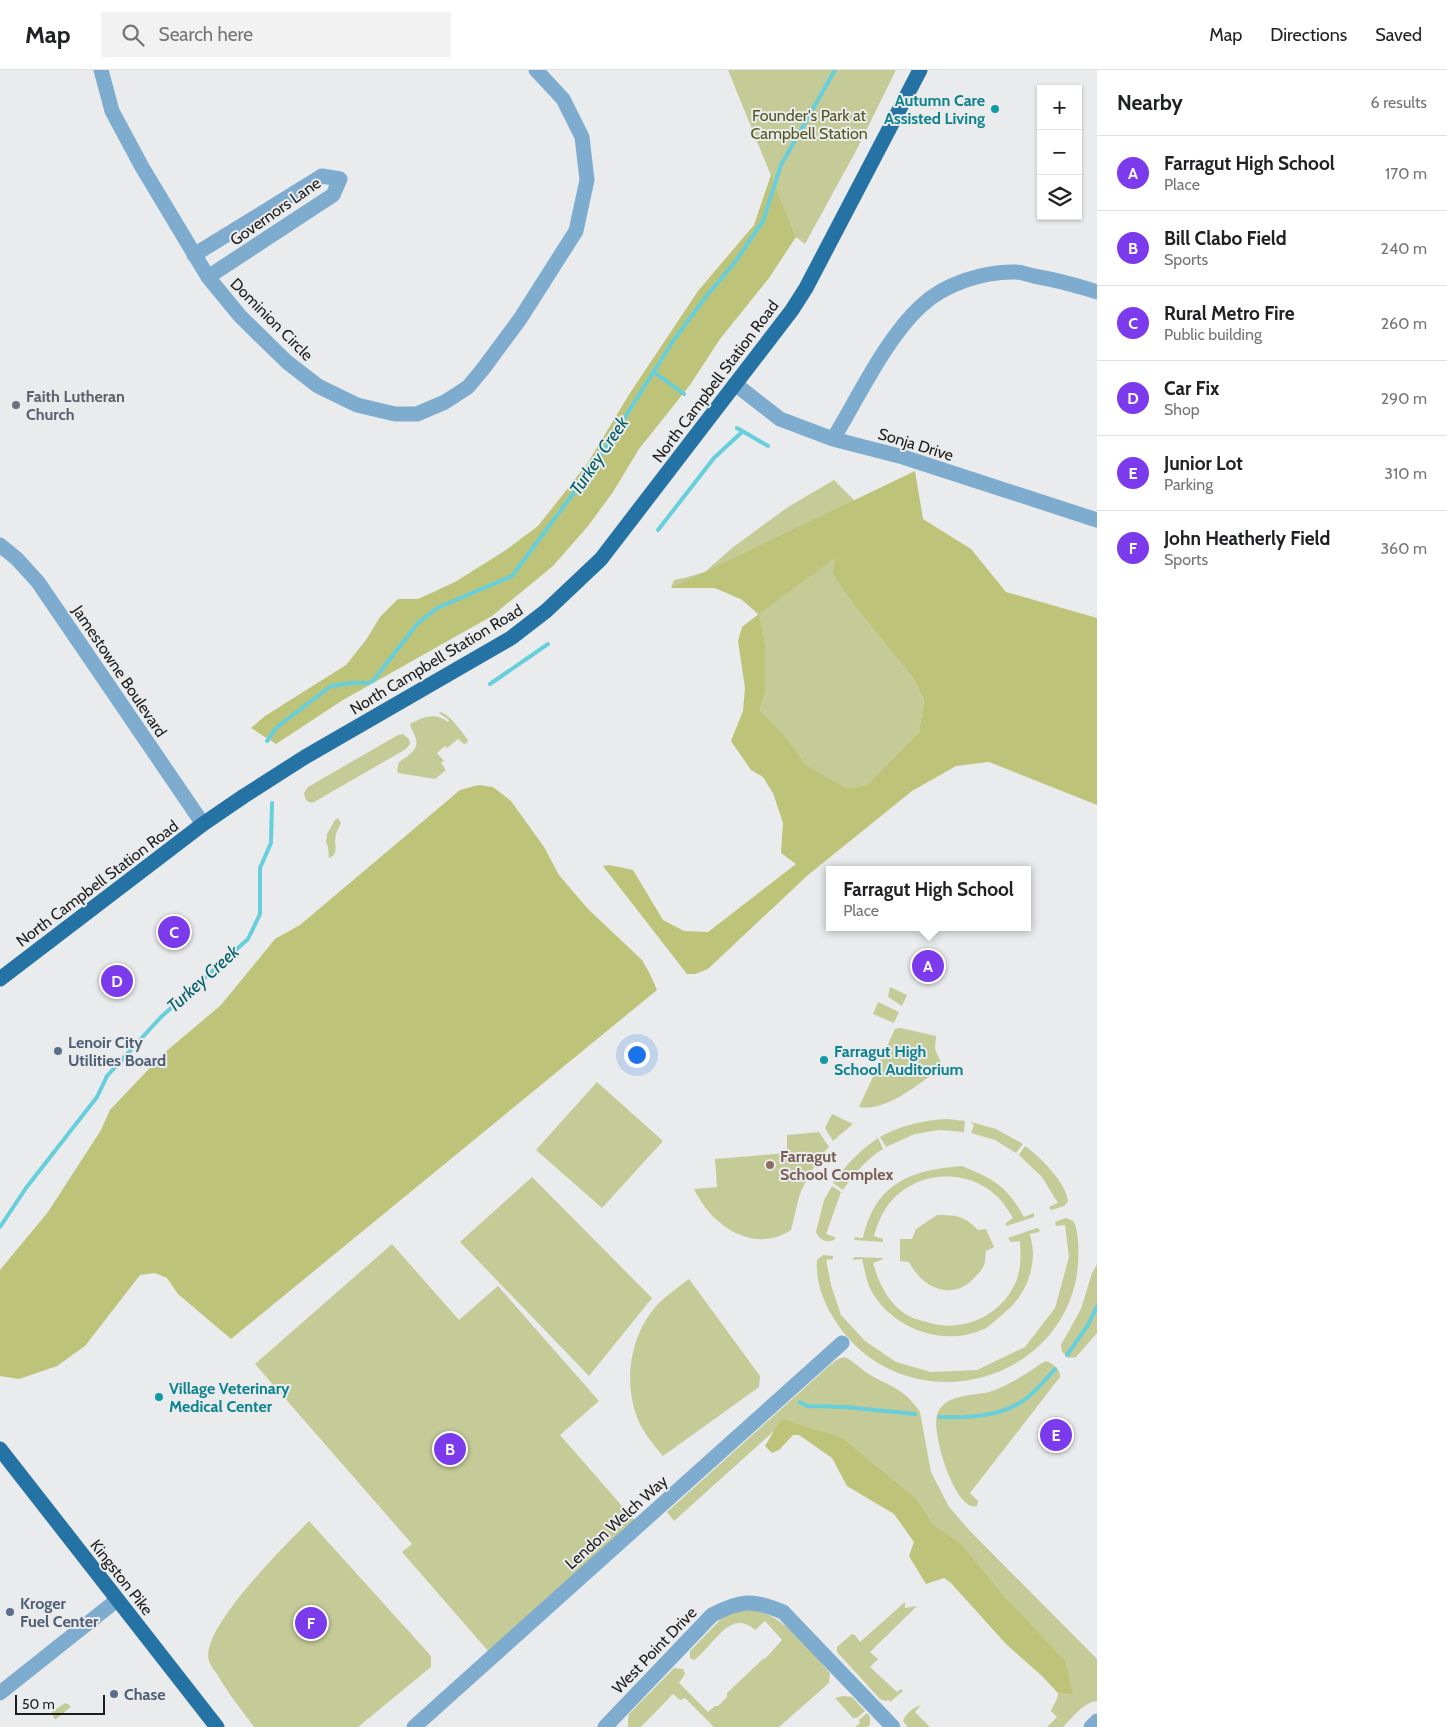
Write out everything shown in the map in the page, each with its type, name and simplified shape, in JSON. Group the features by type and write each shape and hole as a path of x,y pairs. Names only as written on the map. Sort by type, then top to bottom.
{"main road":[{"name":"North Campbell Station Road","path":"0,979 203,824 305,757 512,638 546,611 600,558 792,310 806,288 920,70"},
{"name":"Kingston Pike","path":"0,1449 217,1727"}],"street":[{"name":"Dominion Circle","path":"101,70 112,111 142,167 208,277 240,316 286,362 318,386 357,405 394,414 417,414 445,402 468,387 520,318 576,231 587,180 582,137 562,99 536,70"},
{"name":"Governors Lane","path":"194,255 322,176 340,179 333,195 208,277"},
{"path":"833,439 886,350 904,326 921,306 946,289 976,276 1016,272 1062,281 1097,292"},
{"name":"Sonja Drive","path":"735,384 780,419 833,439 903,457 1097,520"},
{"name":"Jamestowne Boulevard","path":"0,545 17,559 38,582 203,824"},
{"name":"Lendon Welch Way","path":"414,1727 842,1343"},
{"path":"0,1693 117,1600"},
{"name":"West Point Drive","path":"605,1727 712,1615 734,1604 755,1602 783,1612 893,1727"},
{"path":"1091,1727 1097,1721"}],"green space":[{"name":"Founder's Park at Campbell Station","path":"728,70 896,70 857,149 805,244 796,237"},
{"path":"771,175 796,237 769,278 720,339 690,385 639,449 613,492 588,526 553,566 492,616 343,700 276,744 251,728 265,716 346,665 366,640 380,617 398,599 418,599 455,582 506,550 538,526 587,464 630,393 698,291 754,225"},
{"path":"915,471 923,519 971,549 1006,592 1097,618 1097,805 989,762 956,766 912,791 808,875 708,969 695,974 687,974 603,866 609,865 633,870 663,920 684,931 708,932 796,864 781,853 783,823 773,793 763,777 751,770 731,741 743,711 745,688 738,641 742,627 759,614 741,599 715,588 671,588","holes":["835,558 833,574 857,609 913,678 924,700 919,732 867,785 847,789 806,765 787,738 760,710 765,694 765,643 759,614"]},
{"path":"834,480 872,518 857,609 913,678 924,700 919,732 867,785 846,790 806,765 787,738 760,710 765,694 765,643 758,614 741,599 715,588 671,588 674,580 705,572 732,548 788,507"},
{"path":"441,712 456,724 468,740 467,743 464,744 458,739 437,753 444,761 441,763 446,770 435,779 398,773 399,762 413,752 416,745 410,724 420,719 434,716 448,722 449,720 439,713"},
{"path":"403,734 409,739 410,744 406,749 314,802 308,802 304,793 308,787 398,735"},
{"path":"478,785 493,787 511,801 544,847 559,875 588,909 642,960 657,990 231,1339 178,1294 167,1278 155,1273 140,1275 85,1346 57,1366 19,1379 0,1376 0,1270 48,1212 101,1130 110,1110 163,1054 221,1005 275,939 300,925 460,790"},
{"path":"338,818 341,823 335,837 335,851 329,858 326,842 327,834"},
{"path":"890,987 907,995 902,1006 888,997"},
{"path":"878,1002 899,1012 894,1023 873,1014"},
{"path":"901,1028 936,1036 935,1049 943,1067 903,1095 881,1105 859,1107 895,1029"},
{"path":"597,1082 663,1141 602,1208 536,1150"},
{"path":"832,1114 853,1124 833,1141 825,1128"},
{"path":"948,1119 965,1121 964,1132 939,1130 915,1134 886,1147 880,1137 913,1124"},
{"path":"971,1122 996,1129 1023,1144 1016,1153 995,1140 971,1133 974,1126"},
{"path":"819,1132 829,1147 820,1156 802,1189 791,1230 777,1237 748,1238 735,1232 711,1214 701,1202 694,1189 717,1187 715,1159 787,1153 787,1135"},
{"path":"878,1138 883,1149 861,1167 843,1190 833,1183 853,1159"},
{"path":"1025,1146 1058,1179 1068,1202 1064,1206 1051,1210 1049,1207 1058,1203 1042,1177 1019,1155"},
{"path":"962,1166 983,1175 999,1185 1018,1206 1024,1217 1034,1213 1034,1217 1006,1226 1006,1223 1013,1218 1004,1204 992,1192 980,1184 966,1179 937,1177 923,1180 910,1186 898,1194 888,1205 874,1236 883,1239 883,1242 854,1240 855,1237 863,1238 869,1219 877,1204 886,1192 898,1183 926,1171"},
{"path":"532,1177 652,1298 589,1376 460,1242"},
{"path":"832,1186 841,1192 826,1234 835,1237 835,1239 827,1241 819,1237 816,1232 824,1200"},
{"path":"937,1215 960,1217 978,1230 986,1229 994,1247 986,1251 985,1264 980,1272 967,1284 958,1289 939,1289 930,1285 922,1279 909,1262 900,1261 900,1239 912,1239 916,1229"},
{"path":"1066,1218 1075,1224 1078,1238 1078,1259 1076,1280 1062,1316 1040,1345 1010,1366 977,1378 941,1382 906,1376 873,1360 844,1333 828,1308 820,1290 817,1260 823,1255 833,1256 833,1259 826,1260 831,1285 841,1315 865,1341 896,1362 931,1372 977,1370 1025,1347 1055,1308 1069,1257 1065,1225 1056,1226 1055,1222"},
{"path":"1037,1228 1040,1230 1039,1232 1030,1234 1033,1251 1031,1270 1021,1294 990,1325 971,1334 938,1335 922,1332 907,1325 893,1316 872,1292 862,1259 853,1260 854,1257 883,1258 873,1263 883,1288 899,1309 913,1318 943,1325 969,1323 982,1318 1003,1302 1017,1279 1020,1241 1011,1242 1008,1238"},
{"path":"392,1244 459,1320 498,1286 599,1401 560,1435 636,1522 489,1652 402,1552 412,1544 255,1364"},
{"path":"1097,1264 1097,1333 1076,1357 1069,1358 1062,1352 1061,1345 1081,1309 1092,1273"},
{"path":"689,1279 760,1376 759,1387 663,1456 644,1431 634,1407 630,1375 632,1359 635,1344 649,1315 662,1300"},
{"path":"844,1357 867,1373 902,1392 914,1404 920,1412 931,1472 949,1507 970,1531 1097,1659 1097,1701 1083,1707 1063,1727 1047,1727 1057,1717 1051,1711 1058,1693 1073,1695 1006,1598 961,1543 933,1524 917,1499 843,1438 774,1431 674,1521 667,1512 830,1365"},
{"path":"1046,1361 1056,1367 1060,1377 970,1493 978,1501 977,1506 969,1505 960,1497 946,1468 937,1434 936,1421 938,1412 947,1402 999,1388"},
{"path":"785,1420 843,1438 917,1499 933,1524 961,1543 1006,1598 1065,1661 1073,1695 1058,1693 1006,1644 951,1583 944,1578 926,1584 909,1556 914,1542 894,1514 847,1486 832,1458 799,1435 793,1435 779,1450 772,1453 765,1446 780,1421"},
{"path":"309,1521 431,1656 431,1667 358,1727 254,1727 210,1664 210,1647 217,1629 230,1609 265,1567"},
{"path":"905,1602 905,1608 917,1606 870,1652 878,1659 870,1667 897,1692 901,1689 903,1691 890,1702 889,1700 880,1699 837,1652 837,1647 852,1634 860,1642"},
{"path":"747,1609 771,1616 793,1632 830,1673 829,1683 779,1727 714,1727 685,1698 680,1700 673,1694 641,1727 628,1727 629,1714 674,1668 683,1669 685,1674 679,1683 708,1712 715,1706 718,1706 727,1697 727,1693 765,1659 782,1640 765,1621 755,1630 746,1624 738,1623 722,1631 694,1660 690,1658 690,1651 723,1617"},
{"path":"843,1696 852,1697 865,1711 854,1719 835,1698"},
{"path":"65,1703 71,1707 54,1719 52,1712"},
{"path":"921,1705 915,1712 930,1727 908,1727 903,1721 904,1718 910,1711"},
{"path":"867,1713 870,1717 870,1725 867,1727 855,1727 860,1723 859,1720"}],"waterway":[{"name":"Turkey Creek","path":"267,741 277,727 331,686 373,681 417,624 437,608 512,576 598,460 673,341 704,299 735,262 763,221 781,165 835,70"},
{"path":"654,372 684,394"},
{"path":"737,428 768,446"},
{"path":"658,530 714,458 742,432"},
{"path":"490,684 548,644"},
{"name":"Turkey Creek","path":"0,1227 26,1188 97,1097 107,1076 161,1017 248,939 260,914 260,868 271,843 272,803"},
{"path":"1067,1355 1088,1325 1097,1306"},
{"path":"939,1417 986,1415 1008,1409 1019,1404 1032,1394 1055,1369"},
{"path":"800,1402 807,1406 845,1407 915,1414"}],"place":[{"name":"Autumn Care Assisted Living","path":"995,109"},
{"name":"Faith Lutheran Church","path":"16,405"},
{"name":"Rural Metro Fire","path":"174,932"},
{"name":"Farragut High School","path":"928,966"},
{"name":"Car Fix","path":"117,981"},
{"name":"Lenoir City Utilities Board","path":"58,1051"},
{"name":"Farragut High School Auditorium","path":"824,1060"},
{"name":"Farragut School Complex","path":"770,1165"},
{"name":"Village Veterinary Medical Center","path":"159,1397"},
{"name":"Junior Lot","path":"1056,1435"},
{"name":"Bill Clabo Field","path":"450,1449"},
{"name":"Kroger Fuel Center","path":"10,1612"},
{"name":"John Heatherly Field","path":"311,1623"},
{"name":"Chase","path":"114,1694"}]}
